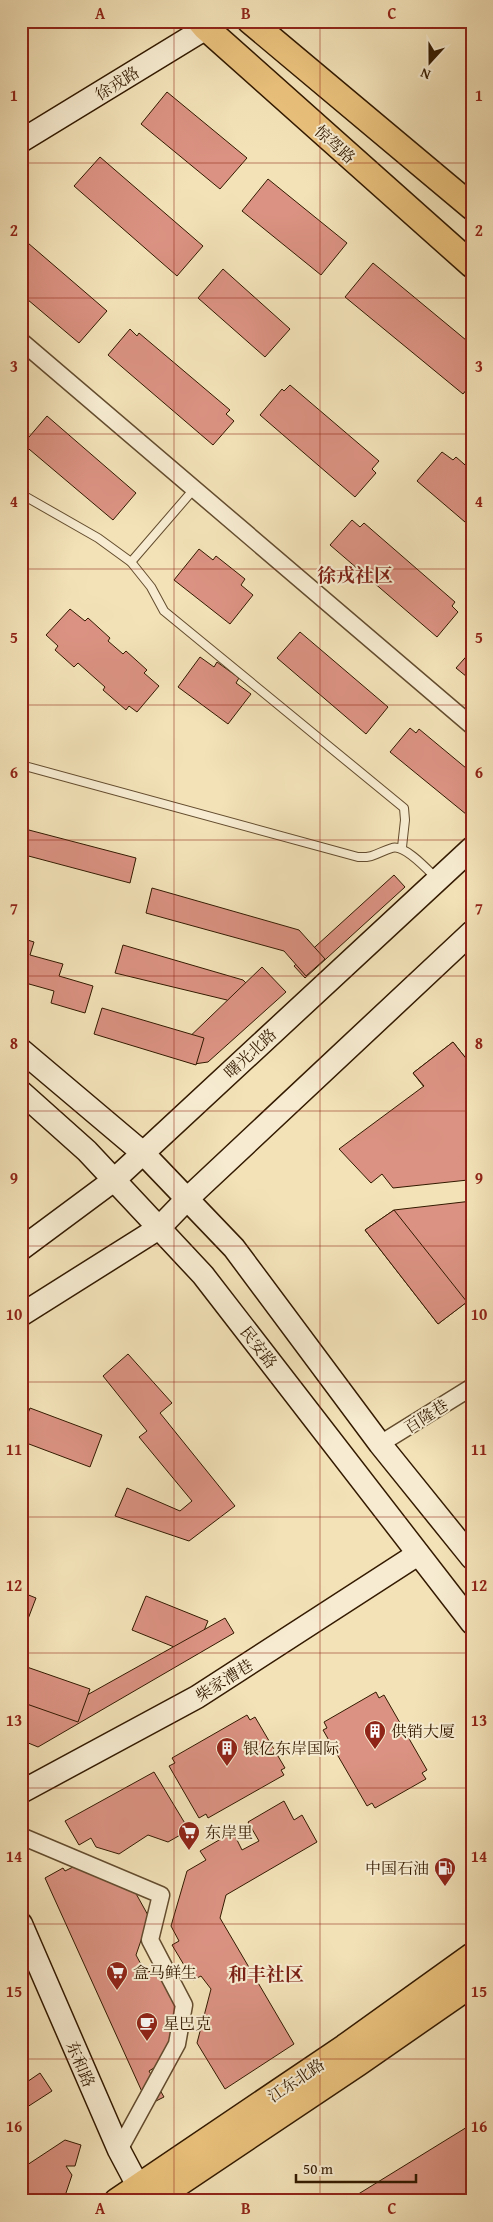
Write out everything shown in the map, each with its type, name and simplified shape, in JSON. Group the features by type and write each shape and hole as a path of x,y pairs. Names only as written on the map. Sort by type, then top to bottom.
{"main road":[{"path":"250,21 472,207"},
{"name":"徐戎路","path":"21,141 205,24"},
{"name":"惊驾路","path":"205,24 472,265"},
{"name":"曙光北路","path":"21,1249 114,1180 472,848"},
{"path":"21,1315 160,1228 187,1199 472,932"},
{"path":"21,1050 142,1153 234,1248 380,1444 472,1558"},
{"name":"民安路","path":"21,1092 87,1151 203,1275 472,1624"},
{"name":"柴家漕巷","path":"21,1792 197,1697 418,1554"},
{"name":"东和路","path":"21,1924 119,2150 146,2196"},
{"name":"江东北路","path":"146,2196 345,2047 472,1956"},
{"name":"江东北路","path":"117,2201 146,2196 358,2063 472,1984"}],"street":[{"path":"21,341 472,726"},
{"name":"百隆巷","path":"380,1444 472,1387"},
{"path":"21,1836 161,1895 150,1940 184,2005 177,2044 119,2150"}],"lane":[{"path":"131,562 194,489"},
{"path":"21,494 98,538 131,562 151,587 164,611 404,808 405,820 402,848"},
{"path":"21,765 358,857 370,858 393,847 402,848 438,879"}],"building":[{"path":"167,92 247,158 220,189 141,124"},
{"path":"100,157 203,246 177,276 74,186"},
{"path":"268,179 347,243 321,275 242,211"},
{"path":"21,237 107,311 79,343 21,294"},
{"path":"373,263 472,345 472,383 463,394 345,297"},
{"path":"223,269 290,329 265,357 198,298"},
{"path":"130,329 137,336 139,333 230,410 226,414 234,421 213,445 108,355"},
{"path":"290,385 379,461 372,469 376,473 355,497 260,415 282,389 284,391"},
{"path":"47,416 136,493 113,520 23,444"},
{"path":"442,452 453,460 456,457 472,471 472,528 417,481"},
{"path":"352,520 360,527 364,523 455,602 452,606 458,612 437,637 330,545"},
{"path":"199,549 213,560 216,556 245,579 241,585 253,595 230,624 174,580"},
{"path":"70,609 85,621 88,618 110,638 108,641 123,654 126,651 147,670 144,673 159,686 137,712 129,706 126,710 103,690 105,687 78,663 74,667 55,650 58,646 46,635"},
{"path":"300,632 388,707 366,734 277,658"},
{"path":"472,650 472,681 456,668"},
{"path":"200,657 214,667 217,662 239,678 236,683 251,694 228,724 178,687"},
{"path":"410,728 416,733 419,729 472,773 472,819 390,752"},
{"path":"25,829 136,858 130,883 21,854 21,843"},
{"path":"394,875 405,887 305,978 294,966"},
{"path":"152,888 299,930 325,959 306,976 284,951 146,913"},
{"path":"21,938 34,942 30,955 63,964 59,976 93,986 85,1013 51,1003 54,991 22,982 25,970 21,969"},
{"path":"123,945 243,980 269,1006 249,1023 227,1000 115,973"},
{"path":"262,967 286,992 208,1062 194,1064 180,1059 181,1045"},
{"path":"102,1008 204,1038 196,1065 94,1034"},
{"path":"453,1042 472,1066 472,1148 413,1073"},
{"path":"453,1042 472,1066 472,1173 466,1174 468,1180 393,1188 382,1174 371,1183 339,1149 424,1086 413,1073"},
{"path":"21,1126 26,1130 24,1210 21,1214"},
{"path":"472,1201 472,1298 438,1324 365,1230 394,1210"},
{"path":"394,1210 467,1302 438,1324 365,1230"},
{"path":"128,1354 172,1403 160,1413 235,1506 189,1541 115,1516 127,1488 180,1511 192,1501 139,1437 147,1431 103,1376"},
{"path":"30,1408 102,1435 90,1467 21,1441 21,1431"},
{"path":"21,1592 36,1598 23,1632 21,1631"},
{"path":"146,1596 208,1621 194,1655 132,1630"},
{"path":"225,1618 234,1633 38,1747 21,1740 21,1694 62,1709"},
{"path":"24,1666 90,1689 78,1722 21,1702 21,1674"},
{"name":"供销大厦","path":"376,1692 379,1698 384,1695 427,1770 422,1773 426,1779 375,1808 372,1803 367,1806 323,1730 327,1728 324,1722"},
{"name":"银亿东岸国际","path":"247,1715 250,1720 255,1717 285,1768 281,1770 284,1775 208,1818 206,1814 199,1818 169,1766 175,1763 172,1758"},
{"path":"154,1772 189,1830 168,1842 148,1835 119,1854 96,1847 91,1838 79,1845 65,1821"},
{"path":"284,1801 294,1820 302,1815 317,1842 226,1895 220,1918 294,2044 225,2089 197,2043 211,1989 201,1976 193,1980 172,1945 179,1941 171,1926 187,1871 206,1860 200,1851 233,1832 242,1850 259,1841 248,1822"},
{"path":"75,1866 129,1881 149,1917 136,1955 144,1970 166,1976 182,2006 165,2061 149,2071 164,2097 148,2105 45,1878 63,1868 65,1871"},
{"path":"40,2073 52,2091 21,2111 21,2086"},
{"path":"472,2124 472,2192 458,2201 347,2201"},
{"path":"65,2140 81,2145 75,2166 66,2166 72,2175 64,2199 21,2201 21,2169"}],"place":[{"name":"供销大厦","path":"375,1750"},
{"name":"银亿东岸国际","path":"227,1767"},
{"name":"东岸里","path":"189,1851"},
{"name":"中国石油","path":"445,1887"},
{"name":"盒马鲜生","path":"117,1991"},
{"name":"星巴克","path":"147,2042"}],"district":[{"name":"徐戎社区","path":"355,575"},
{"name":"和丰社区","path":"266,1974"}]}
